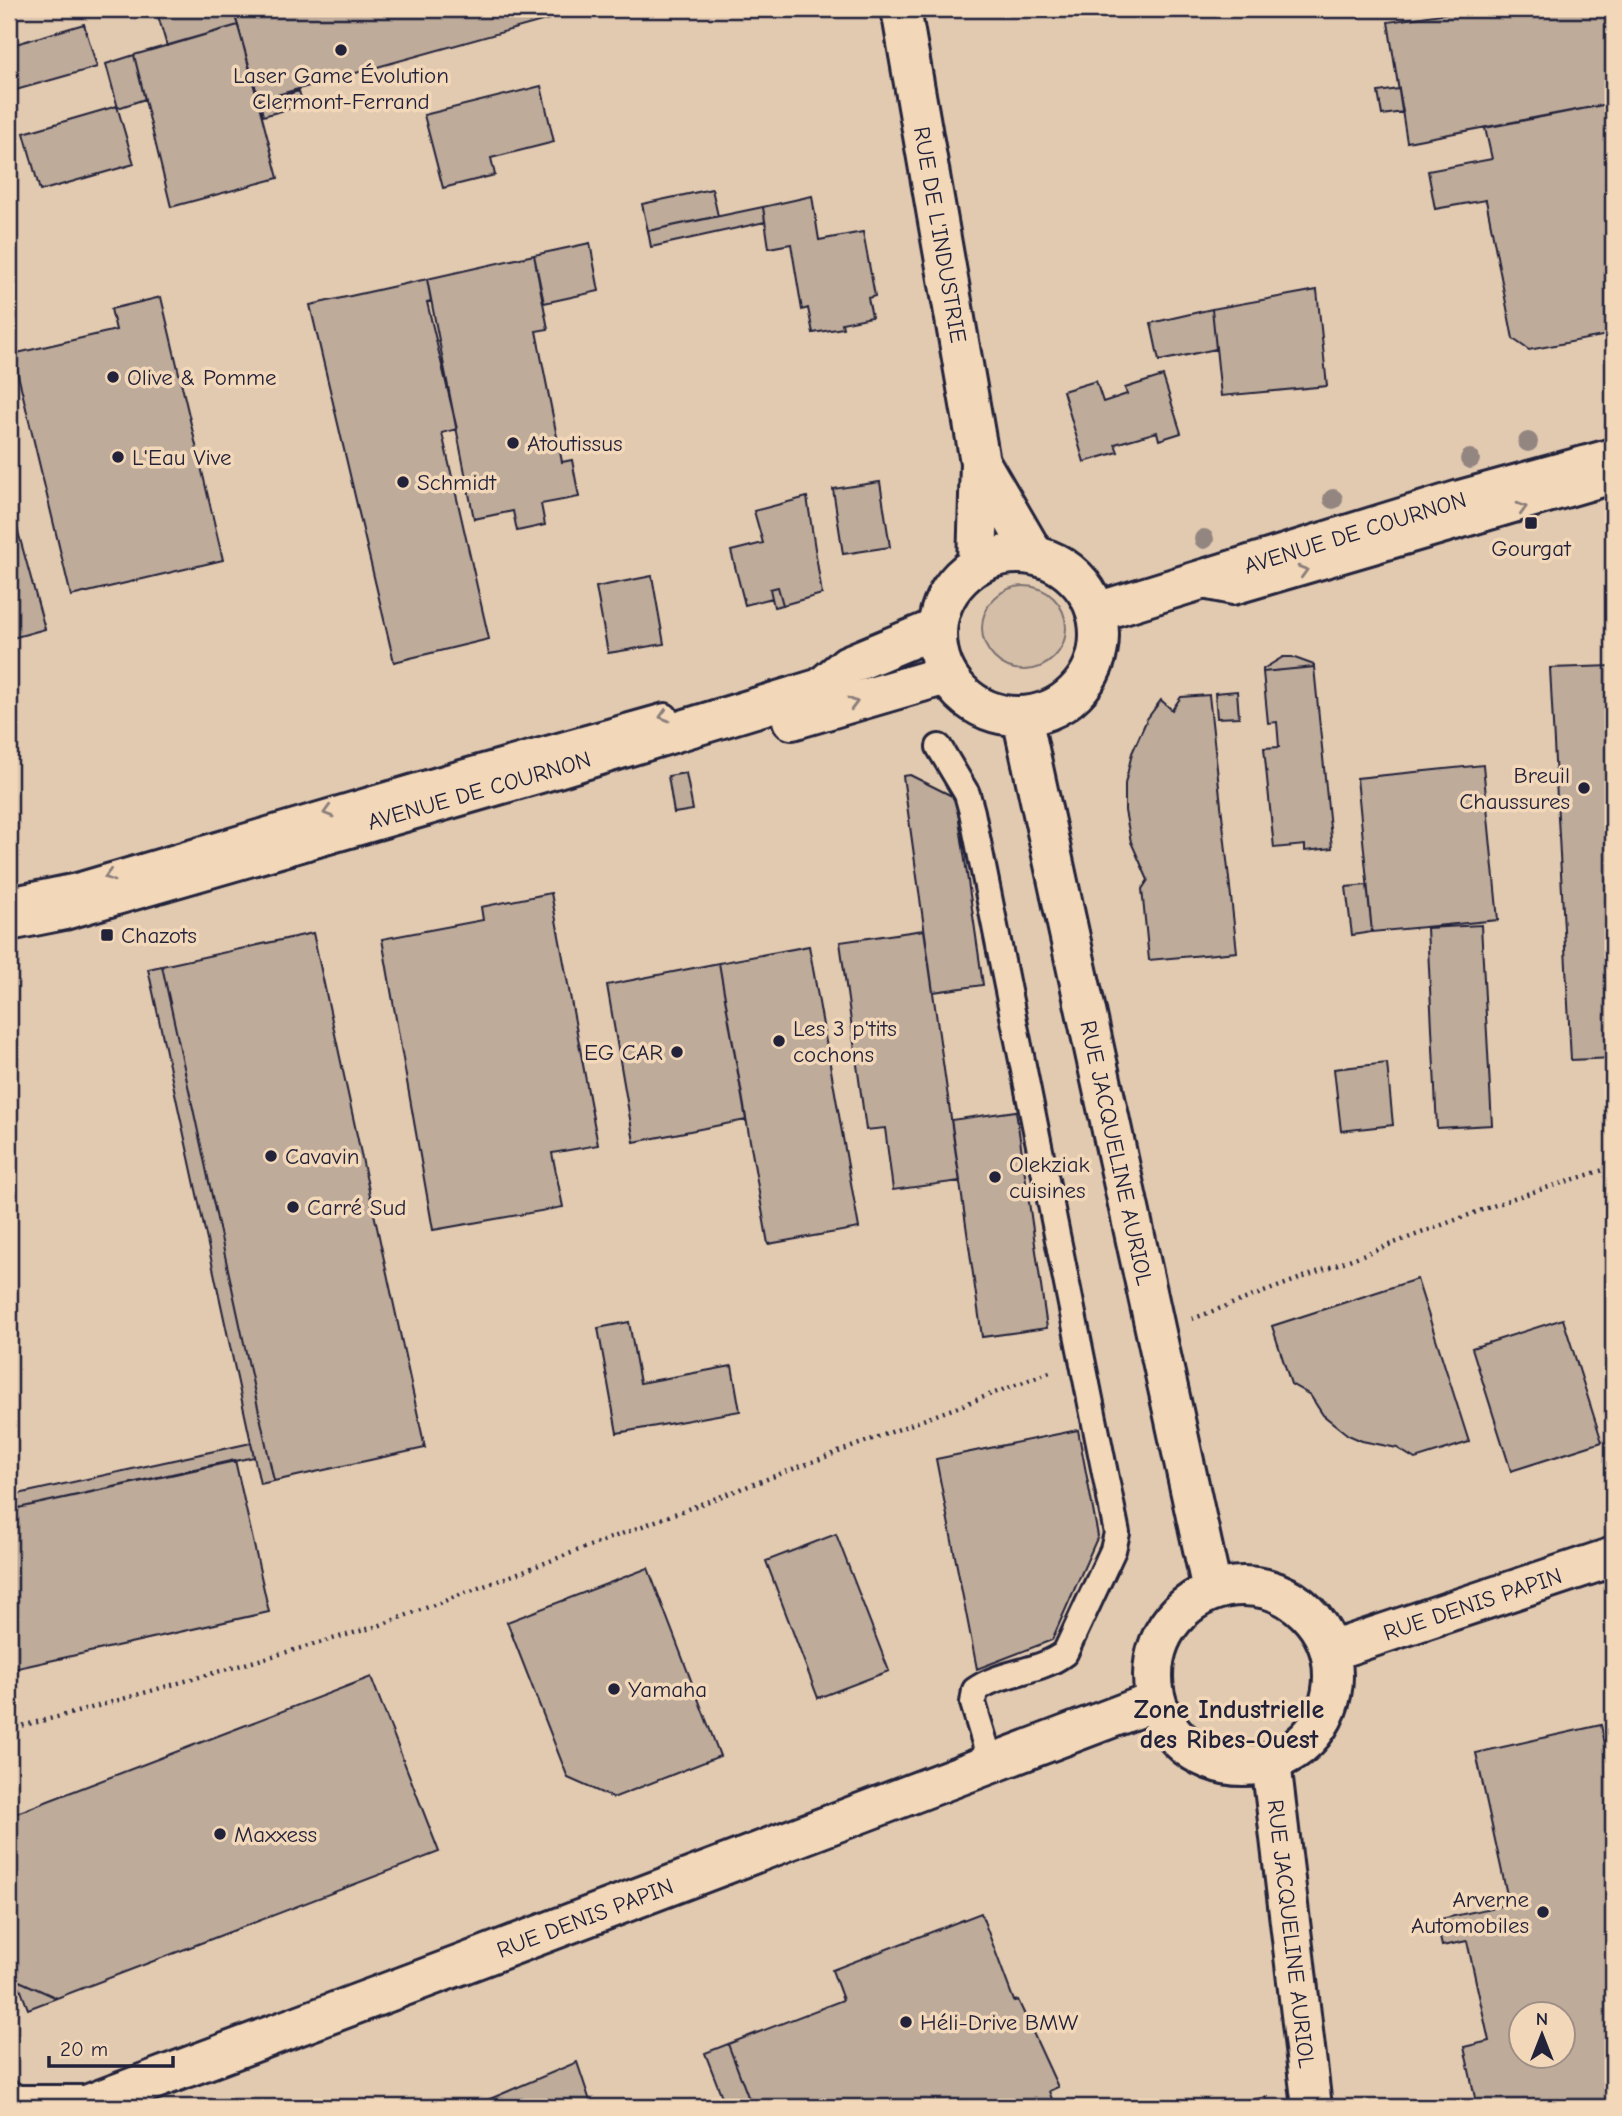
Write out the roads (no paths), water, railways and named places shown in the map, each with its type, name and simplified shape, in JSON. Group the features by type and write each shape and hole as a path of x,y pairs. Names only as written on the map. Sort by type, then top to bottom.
{"street":[{"name":"RUE DE L'INDUSTRIE","path":"901,9 980,462 977,565"},
{"name":"AVENUE DE COURNON","path":"1097,612 1460,500 1613,458"},
{"name":"RUE DE L'INDUSTRIE","path":"980,462 1034,555"},
{"path":"1004,554 1034,555 1061,565 1084,585 1097,612 1100,641 1092,670 1074,695 1050,710 1022,717 994,713 966,699 946,674 938,651 939,615 953,586 977,565 1004,554"},
{"name":"AVENUE DE COURNON","path":"9,920 64,909 557,768 821,688 848,665 937,628"},
{"name":"AVENUE DE COURNON","path":"9,941 104,919 861,701 946,674"},
{"name":"RUE JACQUELINE AURIOL","path":"1022,717 1212,1590"},
{"name":"RUE DENIS PAPIN","path":"1331,1651 1613,1557"},
{"path":"1235,1585 1266,1588 1295,1601 1318,1623 1331,1651 1333,1695 1321,1724 1300,1747 1271,1762 1253,1766 1222,1764 1192,1751 1170,1729 1156,1701 1153,1660 1164,1630 1185,1606 1212,1590 1235,1585"},
{"name":"RUE DENIS PAPIN","path":"9,2101 15,2105 86,2105 1156,1701"},
{"name":"RUE JACQUELINE AURIOL","path":"1271,1762 1312,2107"}],"lane":[{"path":"1190,584 1233,592 1613,481"},
{"path":"9,900 77,886 457,774 848,665"},
{"path":"939,747 967,794 972,812 1116,1533 1113,1550 1065,1653 1055,1661 986,1682 975,1690 973,1703 991,1763"}],"place":[{"name":"Laser Game Évolution Clermont-Ferrand","path":"341,50"},
{"name":"Olive & Pomme","path":"113,377"},
{"name":"Atoutissus","path":"513,443"},
{"name":"L'Eau Vive","path":"118,457"},
{"name":"Schmidt","path":"403,482"},
{"name":"Gourgat","path":"1531,523"},
{"name":"Breuil Chaussures","path":"1584,788"},
{"name":"Chazots","path":"107,935"},
{"name":"Les 3 p'tits cochons","path":"779,1041"},
{"name":"EG CAR","path":"677,1052"},
{"name":"Cavavin","path":"271,1156"},
{"name":"Olekziak cuisines","path":"995,1177"},
{"name":"Carré Sud","path":"293,1207"},
{"name":"Yamaha","path":"614,1689"},
{"name":"Maxxess","path":"220,1834"},
{"name":"Arverne Automobiles","path":"1543,1912"},
{"name":"Héli-Drive BMW","path":"906,2022"}],"district":[{"name":"Zone Industrielle des Ribes-Ouest","path":"1229,1725"}]}
